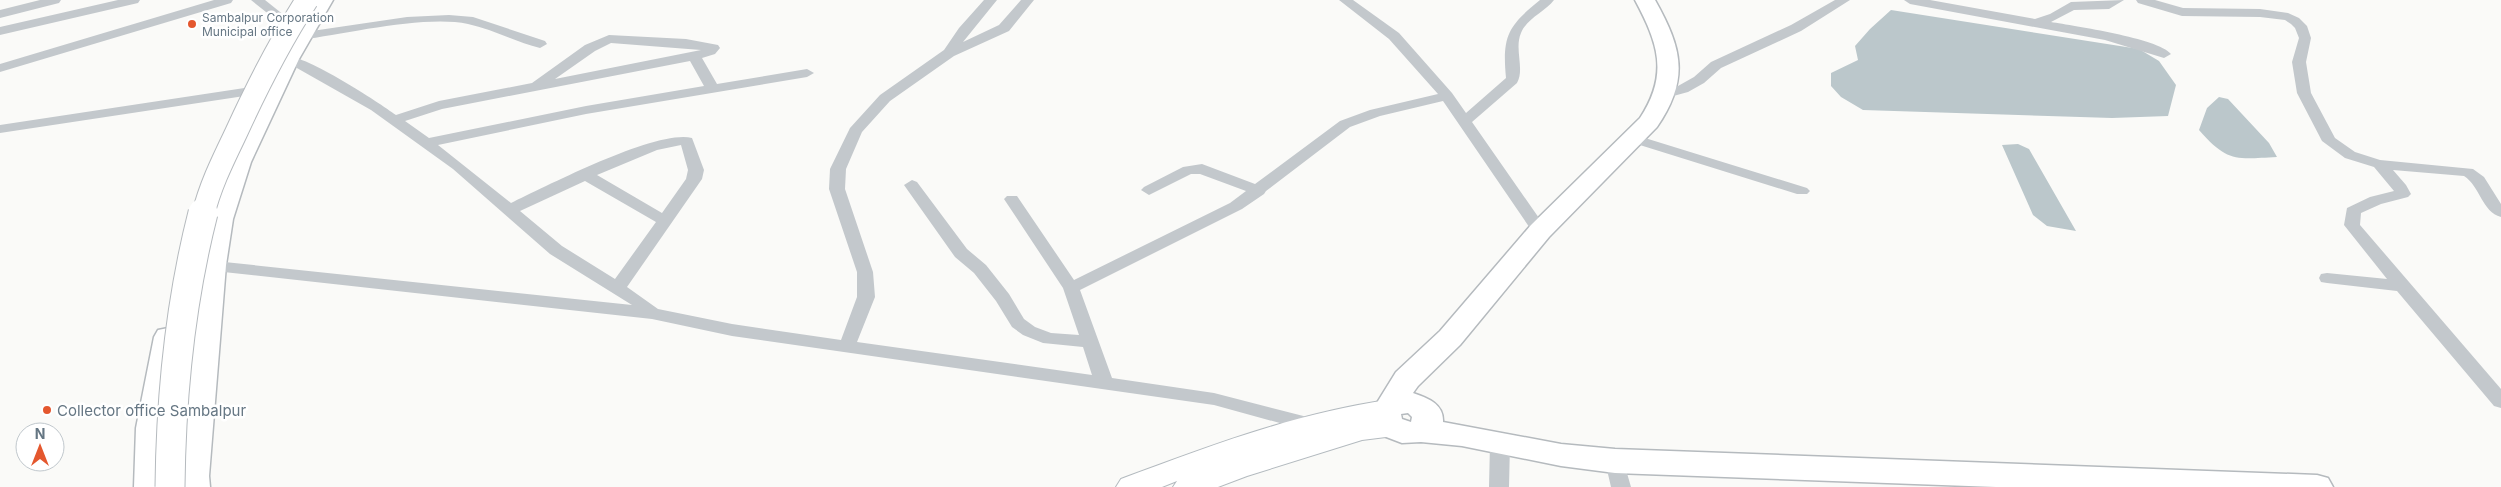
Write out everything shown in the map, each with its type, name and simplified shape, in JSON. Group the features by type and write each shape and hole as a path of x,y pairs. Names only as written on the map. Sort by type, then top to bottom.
{"main road":[{"path":"194,487 193,476 212,265 220,219 263,89 288,58 296,31 301,0"},
{"path":"170,487 169,444 173,386 182,318 202,220 212,185 253,98 282,41 307,0"},
{"path":"150,487 151,428 182,264 193,220 211,169 263,89 296,31 323,0"},
{"path":"1408,418 1424,396 1427,362 1540,232 1649,122 1661,106 1666,94 1670,68 1669,48 1645,0"},
{"path":"1131,487 1226,451 1324,434 1361,430 1408,418 1462,435 1561,455 1618,474 2317,487"},
{"path":"1188,487 1324,434"}],"street":[{"path":"0,14 55,0"},
{"path":"0,31 134,0"},
{"path":"0,68 228,0"},
{"path":"257,0 296,31 456,19 469,20 540,44"},
{"path":"949,53 964,31 991,0"},
{"path":"847,346 866,297 865,272 837,189 838,169 855,131 885,98 949,53 1004,28 1028,0"},
{"path":"1345,0 1394,36 1447,96 1540,232"},
{"path":"1464,122 1513,78 1511,37 1516,26 1548,0"},
{"path":"1666,94 1683,89 1699,80 1716,65 1796,28 1844,0"},
{"path":"1910,0 2128,41 2164,54"},
{"path":"2036,23 2072,6 2109,5 2118,0"},
{"path":"2142,0 2182,12 2215,14 2260,13 2288,17 2295,21 2301,26 2305,38 2299,62 2304,93 2329,141 2350,155 2379,164 2468,172 2479,179 2494,206 2501,212"},
{"path":"394,121 439,105 538,84 694,56 710,51 713,46 609,39 590,48 538,84"},
{"path":"694,56 713,90"},
{"path":"288,58 321,74 376,107 458,166 556,250 618,288 652,313"},
{"path":"427,143 586,110 807,73"},
{"path":"0,129 263,89"},
{"path":"1071,288 1236,206 1345,124 1375,112 1447,96"},
{"path":"1632,138 1802,190"},
{"path":"510,210 584,174 656,144 687,140 696,170 694,179 618,288"},
{"path":"2379,164 2401,188 2403,194 2376,200 2353,211 2352,225 2363,241 2501,401"},
{"path":"1149,190 1188,170 1202,169 1258,191"},
{"path":"584,174 665,221"},
{"path":"912,185 961,253 980,269 1003,298 1018,323 1028,331 1049,339 1090,342"},
{"path":"1012,199 1071,288 1104,382"},
{"path":"182,264 212,265 652,313 732,330 1214,399 1324,434"},
{"path":"2327,278 2402,286"},
{"path":"1498,487 1500,444"}],"shaded area":[{"path":"1891,10 2139,49 2159,61 2176,85 2168,116 2112,118 1863,110 1841,97 1831,86 1831,73 1858,60 1855,46"},
{"path":"2219,97 2228,99 2269,143 2277,157 2234,157 2226,154 2209,141 2199,130 2207,108"},
{"path":"2018,144 2029,149 2076,231 2047,226 2033,215 2002,145"}],"place":[{"name":"Sambalpur Corporation Municipal office","path":"192,24"},
{"name":"Collector office Sambalpur","path":"47,410"}]}
